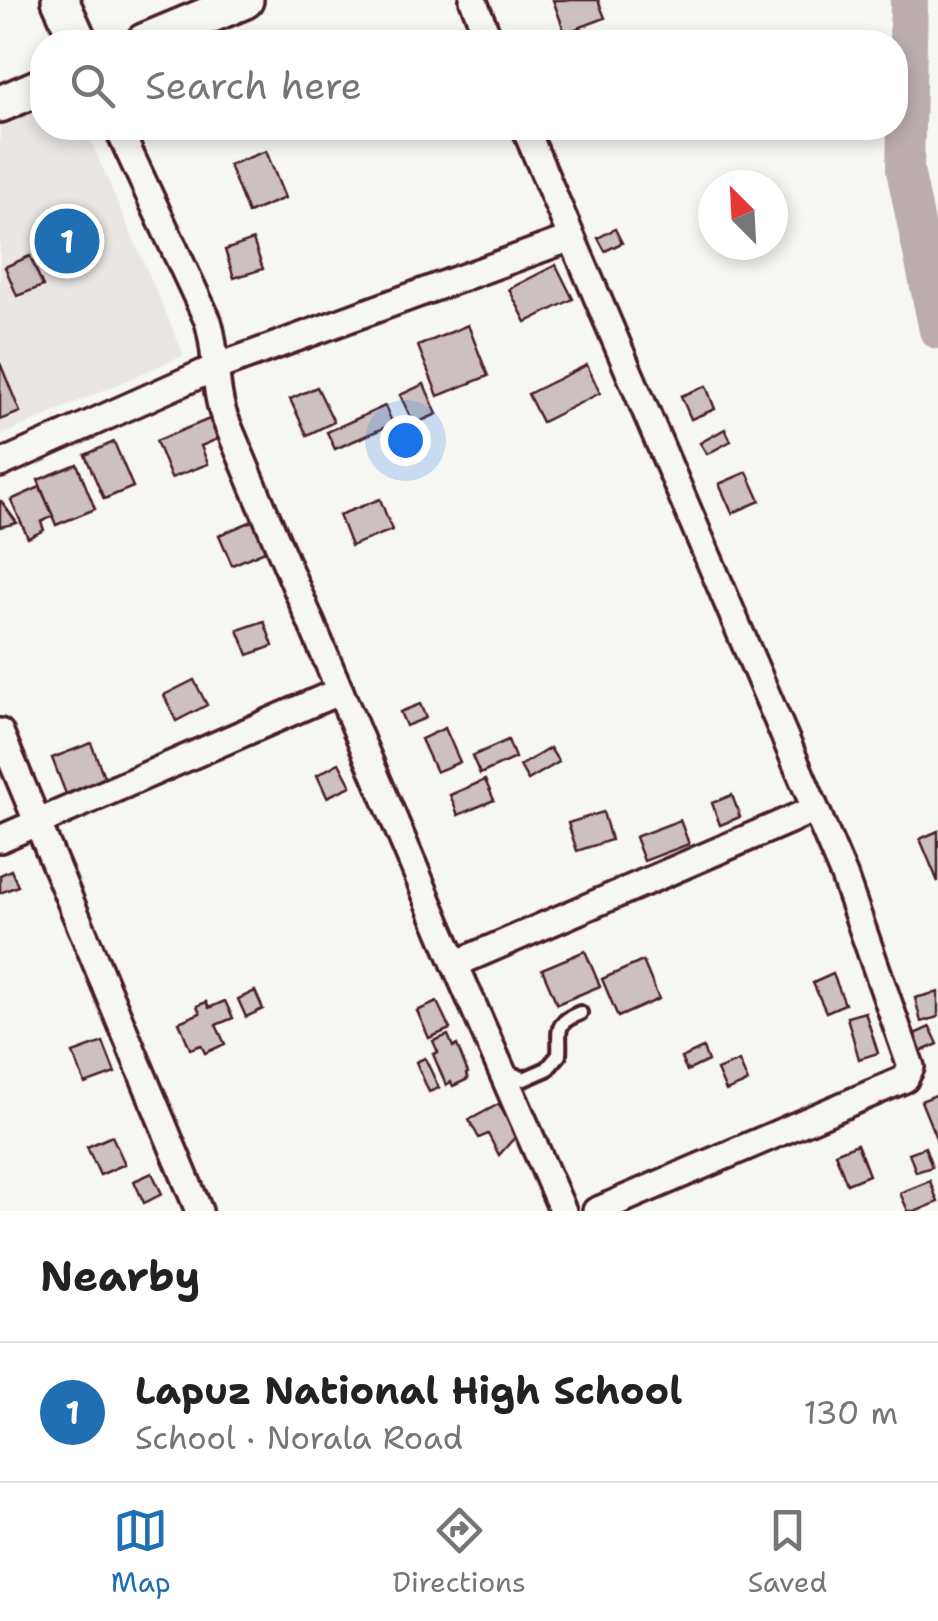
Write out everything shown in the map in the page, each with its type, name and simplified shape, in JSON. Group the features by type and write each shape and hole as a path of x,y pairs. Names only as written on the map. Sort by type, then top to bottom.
{"main road":[{"path":"60,0 74,30"},
{"path":"173,30 245,0"},
{"path":"0,104 30,91"}],"street":[{"path":"473,0 485,30"},
{"path":"124,140 208,321 216,349 217,396 224,416 563,1211"},
{"path":"530,140 844,876 910,1059 910,1073 905,1079 596,1211"},
{"path":"0,464 217,367 570,238"},
{"path":"0,839 340,691"},
{"path":"0,732 199,1211"},
{"path":"455,964 815,809"}],"lane":[{"path":"500,1069 524,1078 547,1069 559,1055 560,1026 580,1013"}],"shaded area":[{"path":"30,106 30,140 90,140 184,355 0,436 0,120"}],"building":[{"path":"553,0 598,0 605,18 564,30"},
{"path":"266,151 285,198 248,213 229,165"},
{"path":"615,229 622,243 605,251 598,238"},
{"path":"253,240 263,269 234,278 225,250"},
{"path":"30,256 43,286 17,296 5,267"},
{"path":"556,265 573,299 526,322 509,289"},
{"path":"468,325 488,376 438,396 418,346"},
{"path":"0,363 20,412 0,420"},
{"path":"587,365 600,393 542,422 528,394"},
{"path":"424,384 437,414 414,424 400,395"},
{"path":"706,386 715,409 691,419 681,396"},
{"path":"317,387 334,422 307,435 290,399"},
{"path":"385,406 393,424 335,449 327,432"},
{"path":"212,418 220,438 201,446 208,464 171,478 156,441"},
{"path":"725,429 731,441 707,454 700,443"},
{"path":"114,442 133,487 104,499 85,455"},
{"path":"77,464 95,509 56,525 38,480"},
{"path":"747,472 760,501 732,513 719,484"},
{"path":"40,487 53,516 41,522 44,530 28,538 11,500"},
{"path":"380,499 392,530 351,546 339,515"},
{"path":"1,501 17,523 0,527"},
{"path":"255,520 267,550 232,565 219,535"},
{"path":"264,621 273,646 248,655 238,630"},
{"path":"194,680 207,705 176,721 164,695"},
{"path":"420,704 426,718 406,726 400,712"},
{"path":"445,728 460,762 436,772 421,739"},
{"path":"508,740 515,758 480,774 472,756"},
{"path":"91,743 105,779 66,794 52,758"},
{"path":"550,748 559,762 528,780 520,766"},
{"path":"339,763 351,786 327,797 317,775"},
{"path":"485,780 494,800 458,815 450,795"},
{"path":"732,795 740,817 720,825 712,803"},
{"path":"603,812 611,840 577,851 568,823"},
{"path":"680,820 689,844 644,861 635,837"},
{"path":"938,831 938,882 920,839"},
{"path":"11,870 18,886 0,893 0,875"},
{"path":"585,951 600,986 557,1004 542,969"},
{"path":"643,961 659,999 618,1017 602,979"},
{"path":"833,974 845,1004 826,1012 813,983"},
{"path":"255,991 263,1009 246,1017 238,999"},
{"path":"938,992 938,1017 921,1022 915,998"},
{"path":"225,1001 233,1018 216,1025 225,1044 205,1053 201,1045 190,1049 179,1022 200,1013 197,1006 206,1002 209,1008"},
{"path":"437,1002 450,1029 429,1038 417,1011"},
{"path":"865,1012 878,1053 859,1059 847,1017"},
{"path":"930,1027 938,1044 917,1053 910,1036"},
{"path":"448,1035 453,1047 457,1045 468,1073 468,1079 453,1086 451,1082 446,1085 433,1054 438,1052 433,1041"},
{"path":"103,1042 115,1073 85,1084 73,1053"},
{"path":"703,1048 708,1061 687,1071 681,1058"},
{"path":"425,1058 439,1088 429,1092 416,1062"},
{"path":"739,1061 748,1082 726,1091 717,1070"},
{"path":"938,1094 938,1143 921,1101"},
{"path":"499,1104 516,1136 499,1155 488,1134 479,1138 469,1120"},
{"path":"112,1136 125,1164 100,1175 87,1147"},
{"path":"857,1144 869,1175 847,1184 835,1153"},
{"path":"925,1147 932,1167 916,1172 909,1153"},
{"path":"152,1173 162,1194 144,1203 134,1181"},
{"path":"930,1181 938,1202 908,1211 900,1193"}],"waterway":[{"path":"908,42 909,0"},
{"path":"906,140 905,170 938,330"}],"place":[{"name":"Lapuz National High School","path":"67,241"}]}
